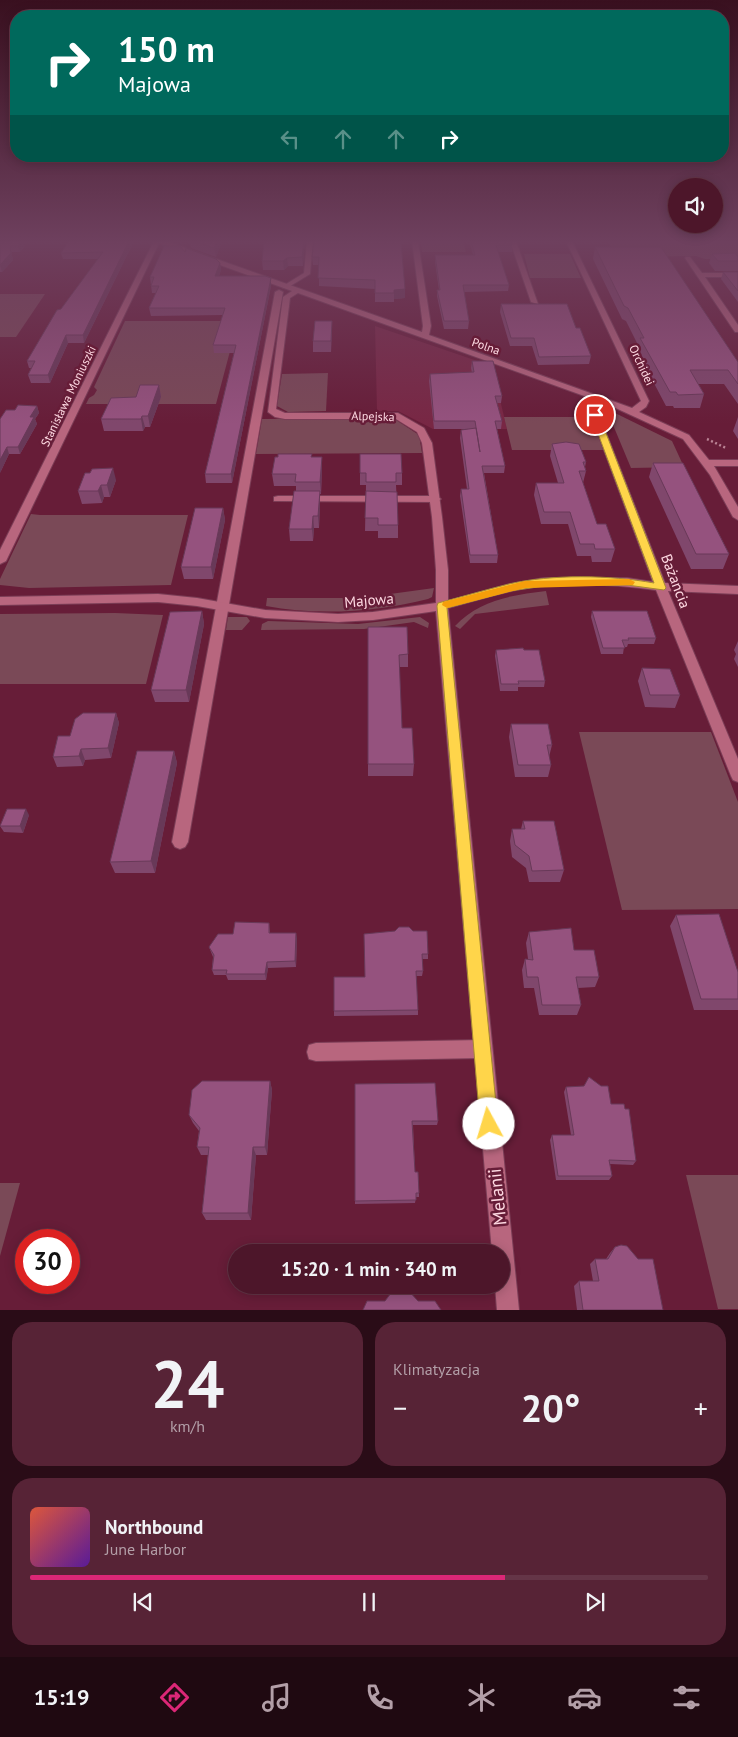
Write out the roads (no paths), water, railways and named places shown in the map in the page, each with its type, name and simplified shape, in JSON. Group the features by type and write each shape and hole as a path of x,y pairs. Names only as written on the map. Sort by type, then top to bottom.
{"street":[{"name":"Stanisława Moniuszki","path":"0,561 128,302"},
{"path":"180,842 280,302"},
{"name":"Alpejska","path":"286,302 271,410 278,415 285,416 387,415 406,419 421,430 425,436 436,499 442,570 442,606"},
{"name":"Polna","path":"327,302 608,402 686,437 707,463 738,517"},
{"path":"422,336 426,333 423,302"},
{"name":"Orchidei","path":"598,302 645,401 644,405 632,412"},
{"path":"719,302 738,330"},
{"name":"Bażancia","path":"608,402 596,409 595,415 661,588 738,776"},
{"path":"707,463 738,463"},
{"path":"278,499 436,499"},
{"name":"Majowa","path":"0,601 158,598 265,614 338,618 373,616 442,606 510,588 544,582 627,582 661,588 738,590"},
{"name":"Melanii","path":"442,606 482,1049 508,1310"},
{"path":"316,1052 482,1049"}]}
